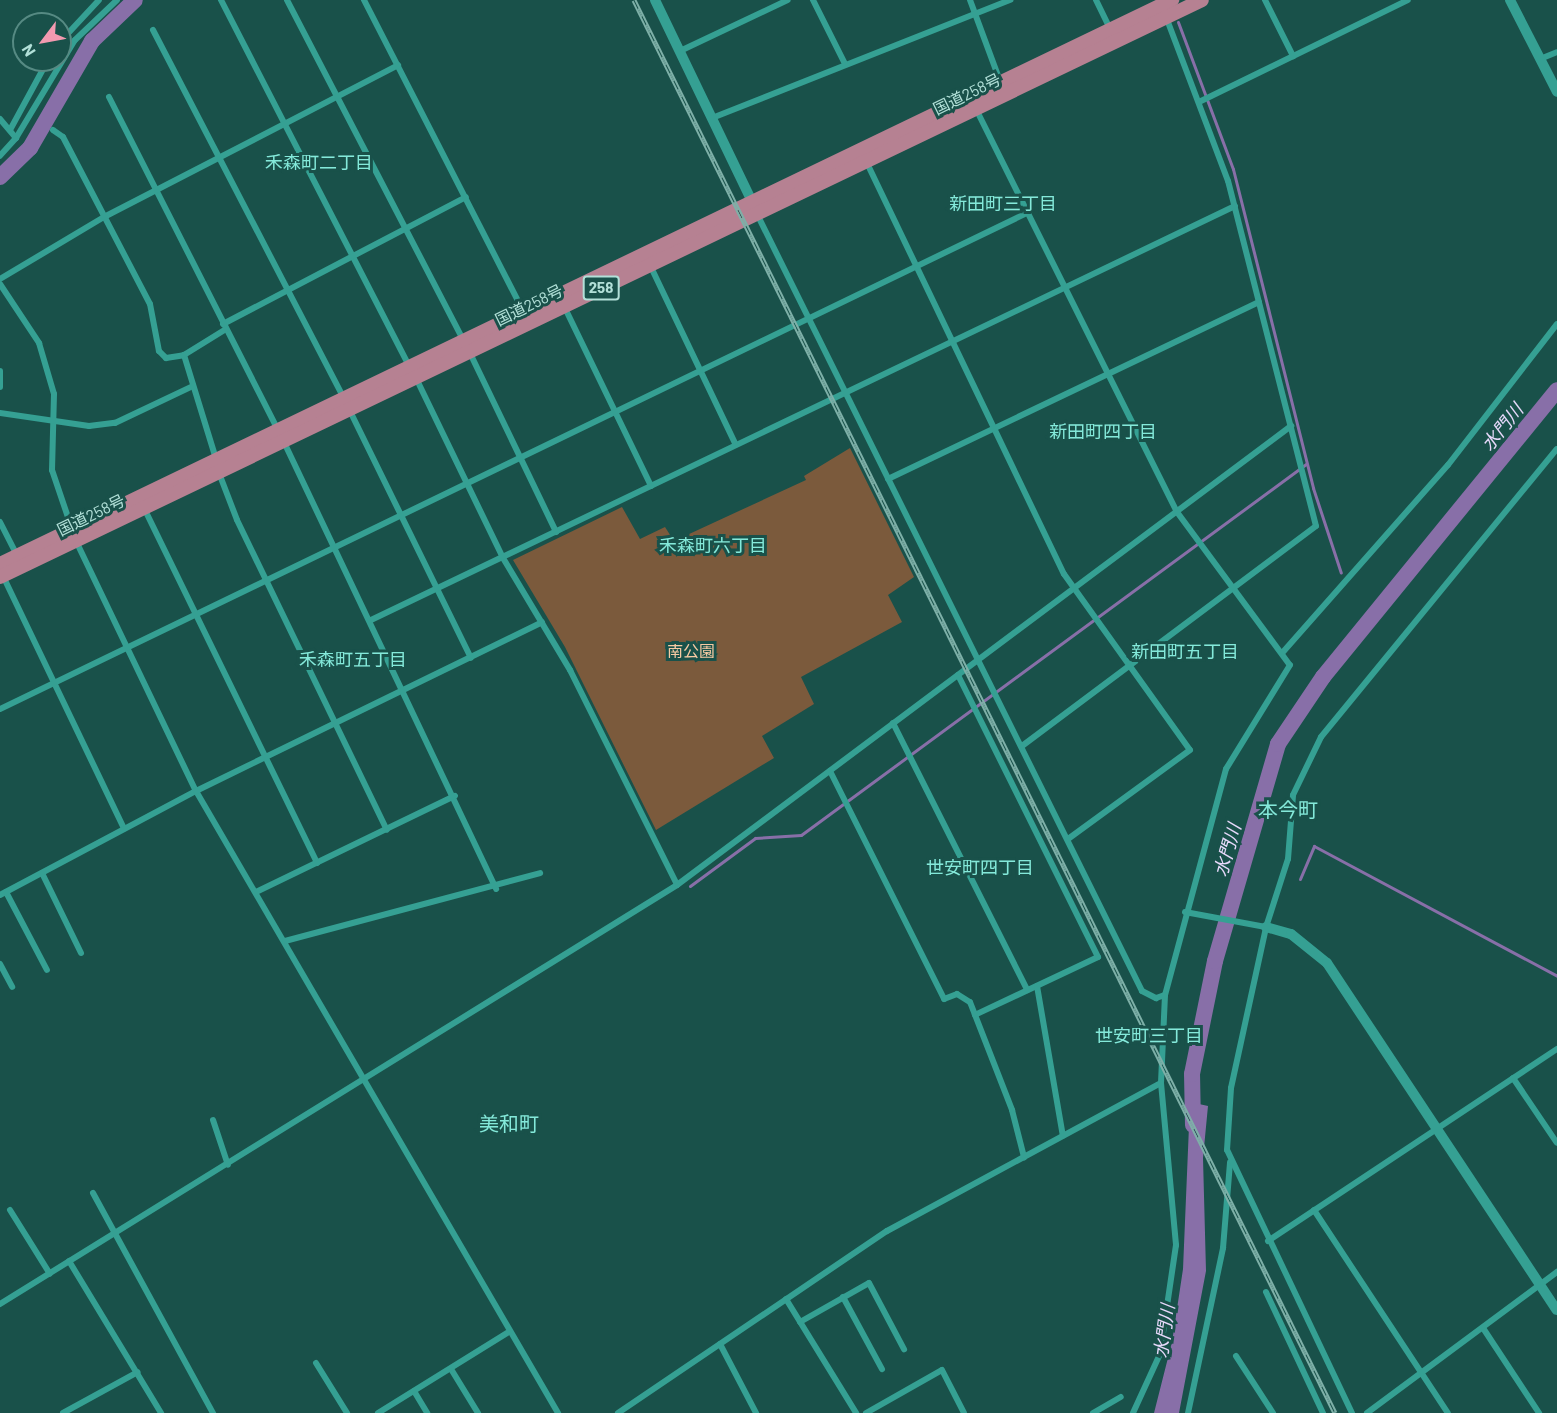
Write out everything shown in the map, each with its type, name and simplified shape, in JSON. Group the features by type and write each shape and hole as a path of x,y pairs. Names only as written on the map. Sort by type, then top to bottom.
{"highway":[{"name":"国道258号","path":"1,572 74,534 466,346 564,306 976,109 1003,88 1110,30 1172,0"},
{"name":"国道258号","path":"466,346 524,312 753,200 1202,0"},
{"name":"国道258号","path":"1,572 16,556 144,508 218,466"}],"street":[{"path":"72,29 99,0"},
{"path":"0,156 15,138 75,40 117,0"},
{"path":"221,0 413,372 503,558 542,622 677,885"},
{"path":"287,0 466,346 556,532"},
{"path":"364,0 524,312"},
{"path":"655,0 844,393 1143,991 1156,998 1165,995"},
{"path":"680,51 788,0"},
{"path":"813,0 845,64"},
{"path":"970,0 1003,88"},
{"path":"712,118 1010,0"},
{"path":"1096,0 1110,30"},
{"path":"1265,0 1293,56"},
{"path":"1201,101 1408,0"},
{"path":"1510,0 1557,92"},
{"path":"1022,746 1316,526 1235,206 1201,101 1166,17"},
{"path":"153,30 347,404 471,658"},
{"path":"1540,60 1557,52"},
{"path":"0,279 104,217 399,65"},
{"path":"10,130 41,72"},
{"path":"109,97 336,547 455,796 496,889"},
{"path":"976,109 1068,285 1177,512 1283,652 1290,665 1226,769 1165,995 1161,1083 1176,1245 1160,1354 1133,1413"},
{"path":"0,119 15,138"},
{"path":"53,130 63,137 150,304 159,351 166,358 184,355 225,326 289,290 466,197"},
{"path":"866,160 1072,589 1190,750 1068,839"},
{"path":"371,620 1235,206"},
{"path":"0,709 1029,212"},
{"path":"650,265 736,445"},
{"path":"0,284 2,295 39,343 54,394 51,420 52,470 74,534 196,791 558,1413"},
{"path":"888,479 1259,302"},
{"path":"564,306 651,486"},
{"path":"1283,652 1448,465 1557,324"},
{"path":"184,355 218,466 266,581 387,830"},
{"path":"0,371 0,387"},
{"path":"0,413 89,426 115,423 193,386"},
{"path":"0,1304 677,885 1291,426"},
{"path":"1188,1413 1223,1248 1223,1196 1230,1162 1231,1088 1262,926 1288,859 1293,795 1321,737 1557,449"},
{"path":"144,508 317,862"},
{"path":"0,522 16,556"},
{"path":"1,572 124,829"},
{"path":"47,970 3,894 196,791 405,691 542,622"},
{"path":"958,675 1098,957 975,1015"},
{"path":"893,723 1027,990"},
{"path":"830,771 944,999 965,995 1012,1110 1024,1157"},
{"path":"256,892 455,796"},
{"path":"42,873 81,952"},
{"path":"285,941 496,889 540,873"},
{"path":"1188,912 1292,934 1327,963 1557,1310"},
{"path":"0,964 12,987"},
{"path":"1037,986 1063,1136"},
{"path":"1268,1240 1557,1049"},
{"path":"1514,1078 1557,1143"},
{"path":"618,1413 888,1231 1161,1083"},
{"path":"213,1120 228,1165"},
{"path":"1230,1162 1352,1413"},
{"path":"93,1193 213,1413"},
{"path":"10,1210 50,1274"},
{"path":"1314,1210 1448,1413"},
{"path":"69,1261 138,1372 160,1413"},
{"path":"1367,1413 1557,1272"},
{"path":"800,1322 869,1283 904,1349"},
{"path":"1266,1292 1323,1413"},
{"path":"843,1297 882,1369"},
{"path":"786,1299 856,1413"},
{"path":"1483,1328 1539,1413"},
{"path":"378,1413 510,1331"},
{"path":"720,1344 756,1413"},
{"path":"1236,1356 1273,1413"},
{"path":"316,1363 347,1413"},
{"path":"451,1369 478,1413"},
{"path":"866,1413 942,1370 964,1413"},
{"path":"63,1413 138,1372"},
{"path":"414,1391 427,1413"},
{"path":"1093,1413 1121,1397"}],"green space":[{"name":"南公園","path":"850,448 914,577 888,595 902,622 801,677 814,704 762,736 774,758 656,830 565,647 513,560 622,507 640,539 665,527 674,541 806,480 804,476"}],"shaded area":[{"name":"水門川","path":"1190,1102 1208,1106 1203,1158 1206,1271 1179,1413 1154,1413 1172,1342 1183,1269"}],"waterway":[{"path":"0,177 30,148 92,41 135,0"},
{"path":"1178,22 1233,169 1313,488 1341,573"},
{"name":"水門川","path":"1193,1125 1192,1074 1215,961 1278,744 1323,677 1557,390"},
{"path":"690,886 755,838 801,835 1306,464"},
{"path":"1300,879 1314,846 1557,976"}],"railway":[{"path":"634,0 1335,1413"}],"district":[{"name":"禾森町二丁目","path":"319,162"},
{"name":"新田町三丁目","path":"1003,203"},
{"name":"新田町四丁目","path":"1103,431"},
{"name":"禾森町六丁目","path":"713,545"},
{"name":"新田町五丁目","path":"1185,651"},
{"name":"禾森町五丁目","path":"353,659"},
{"name":"本今町","path":"1288,809"},
{"name":"世安町四丁目","path":"980,867"},
{"name":"世安町三丁目","path":"1149,1035"},
{"name":"美和町","path":"509,1123"}]}
